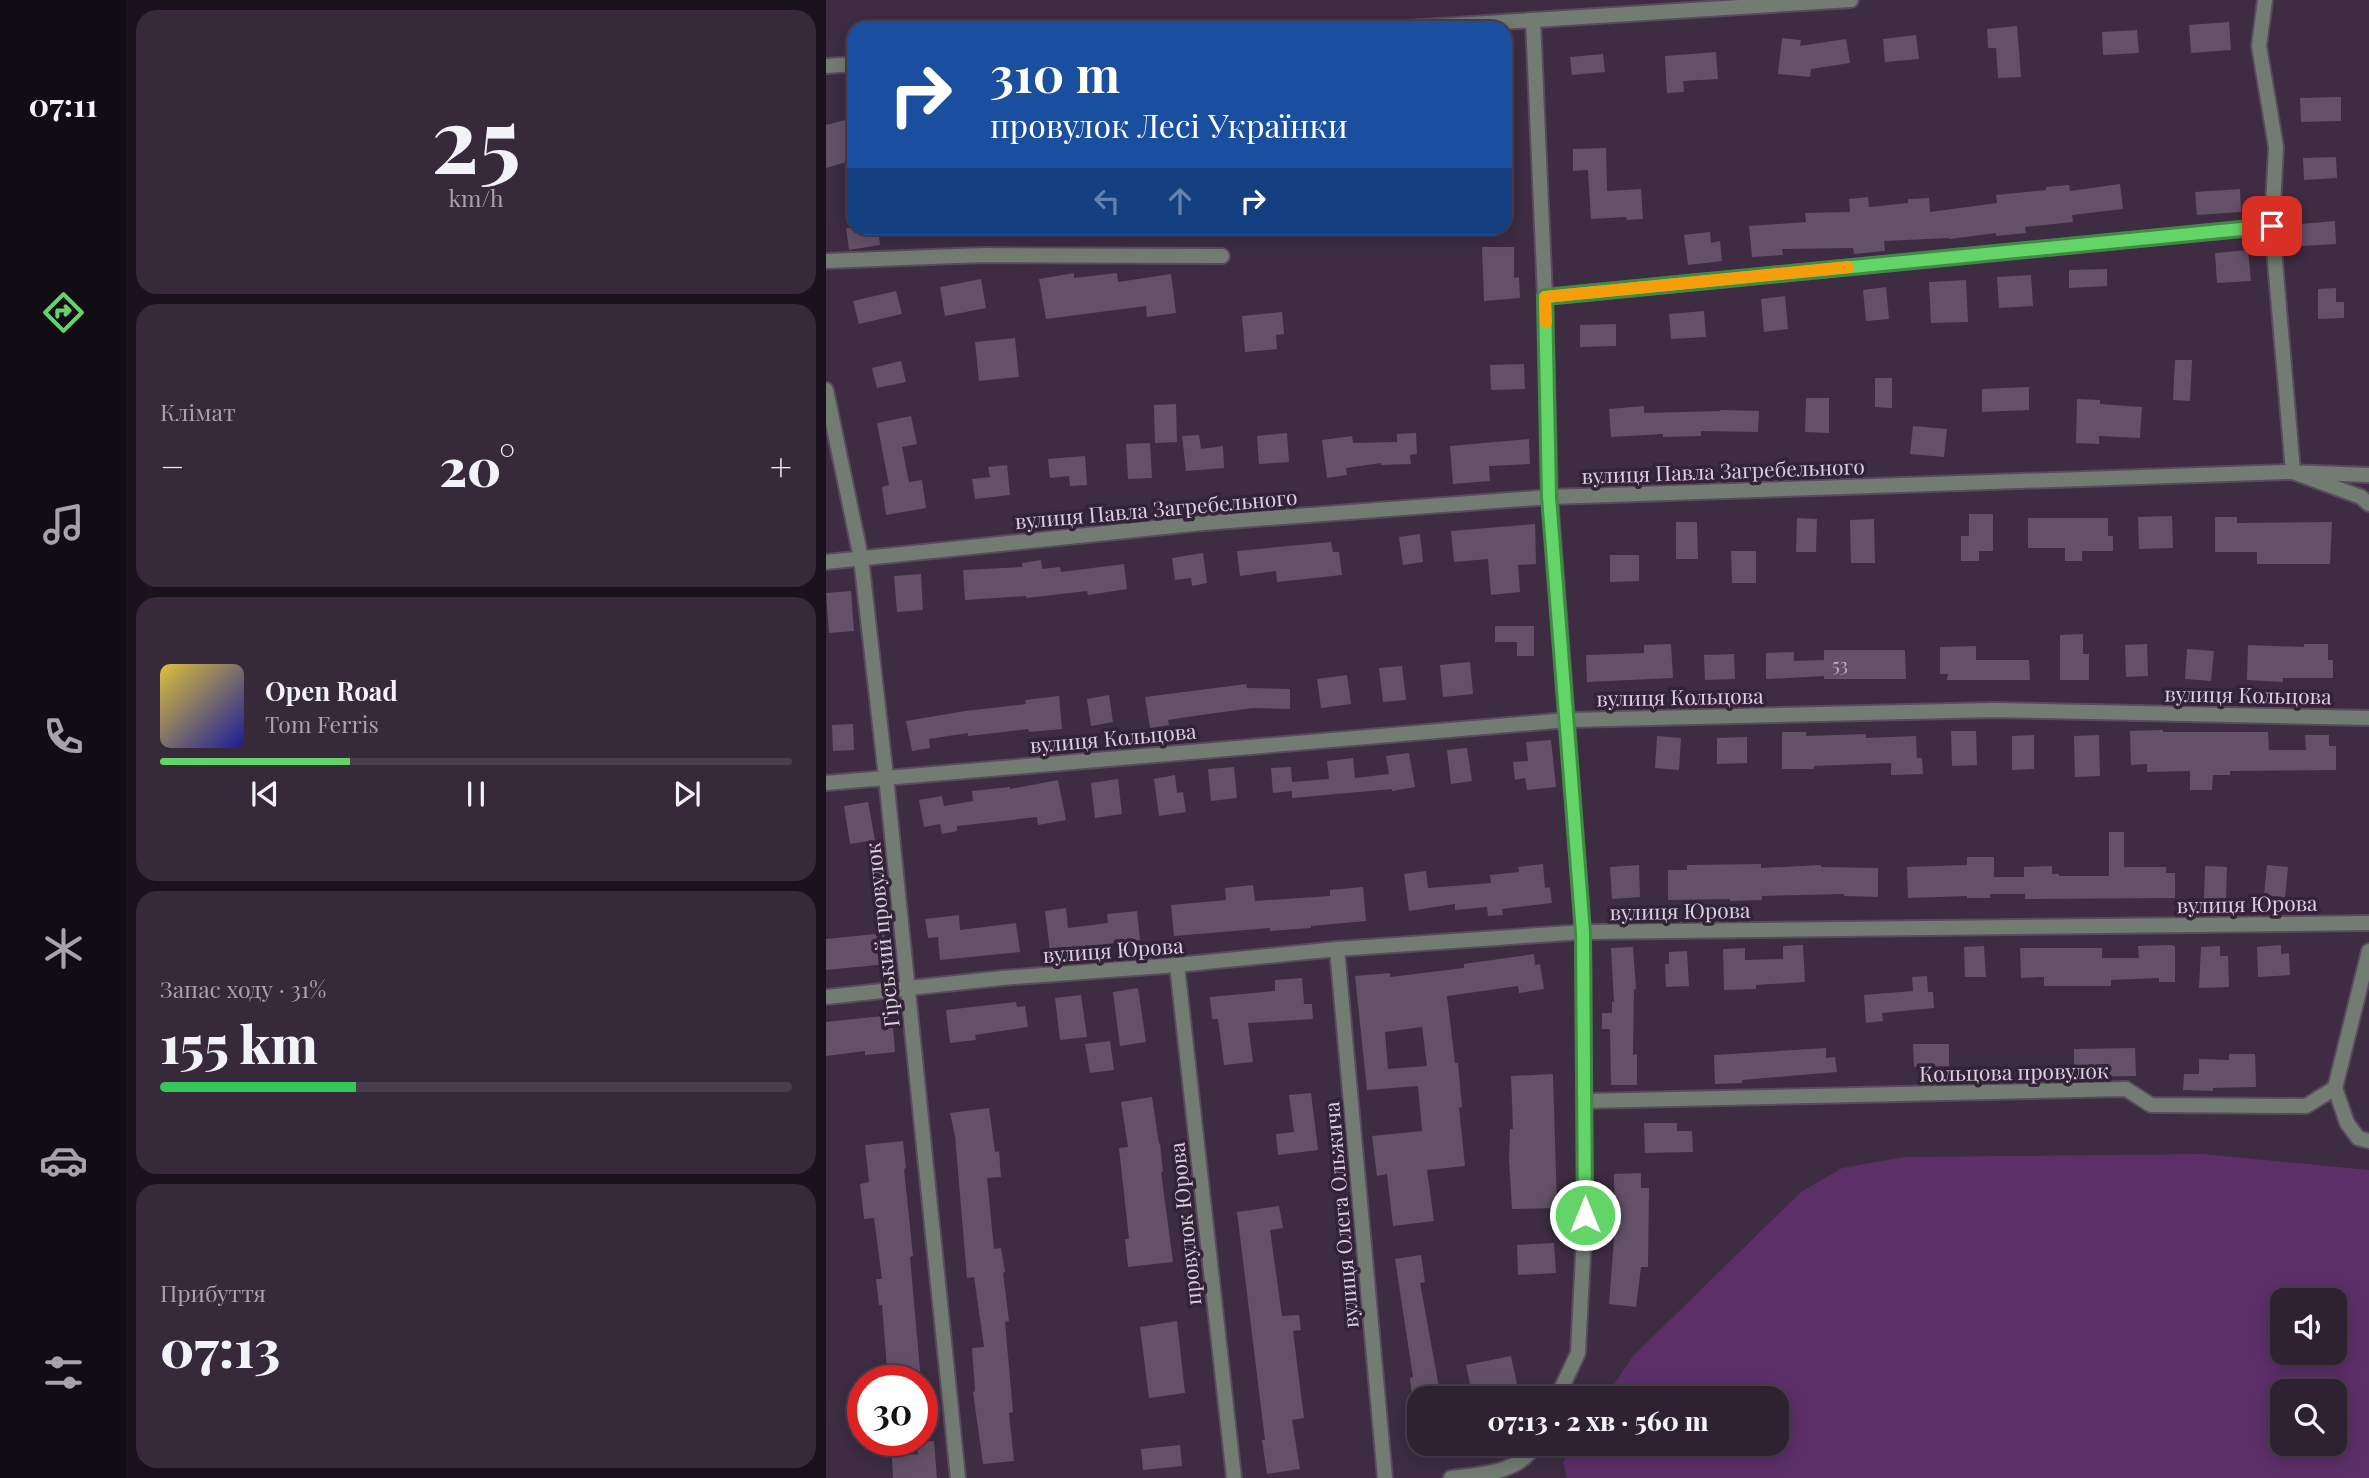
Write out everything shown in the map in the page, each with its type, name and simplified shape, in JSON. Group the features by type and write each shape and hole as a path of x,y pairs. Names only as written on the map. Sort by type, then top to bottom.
{"street":[{"path":"1512,21 1851,0"},
{"path":"2265,0 2259,46 2276,146 2272,226 2290,472 2361,497 2369,505"},
{"path":"1533,20 1545,297 1549,497 1583,932 1585,1215 1578,1353 1563,1386"},
{"path":"826,66 847,64"},
{"path":"1545,297 2272,226"},
{"path":"826,261 983,255 1222,256"},
{"name":"Гірський провулок","path":"826,390 861,558 887,777 958,1478"},
{"name":"вулиця Павла Загребельного","path":"826,562 1203,523 1549,497 2290,472 2369,475"},
{"name":"вулиця Кольцова","path":"826,783 1568,720 1993,710 2369,718"},
{"name":"вулиця Юрова","path":"826,997 1002,978 1177,965 1337,949 1583,932 2369,923"},
{"name":"вулиця Олега Ольжича","path":"1337,949 1385,1478"},
{"path":"2369,951 2335,1088 2347,1123 2358,1138 2369,1141"},
{"name":"провулок Юрова","path":"1177,965 1234,1478"},
{"name":"Кольцова провулок","path":"1584,1101 2126,1089 2151,1105 2306,1106 2335,1088"},
{"path":"1451,1478 1499,1472 1529,1456"}],"shaded area":[{"path":"2203,1154 2369,1170 2369,1478 1567,1478 1563,1462 1567,1456 1789,1456 1789,1386 1613,1386 1633,1356 1801,1192 1842,1168 1905,1157"}],"building":[{"path":"2229,22 2231,50 2191,53 2189,25"},
{"path":"2017,26 2021,77 1998,78 1996,48 1988,48 1987,29"},
{"path":"2137,30 2139,53 2103,55 2102,32"},
{"path":"1916,35 1919,59 1885,62 1883,39"},
{"path":"1782,38 1801,40 1800,46 1846,39 1850,63 1811,69 1810,77 1778,74"},
{"path":"1716,52 1718,79 1683,81 1684,92 1667,93 1665,56"},
{"path":"1603,54 1605,72 1572,75 1570,57"},
{"path":"2341,97 2341,121 2301,122 2300,98"},
{"path":"847,120 847,162 826,168 826,125"},
{"path":"1606,148 1607,191 1641,189 1643,219 1591,219 1588,170 1573,171 1573,149"},
{"path":"2336,157 2337,178 2304,180 2303,158"},
{"path":"2120,184 2123,209 2072,215 2073,222 2025,227 2026,233 1884,241 1885,251 1854,254 1853,248 1782,249 1783,255 1752,257 1749,226 1806,222 1805,213 1850,212 1849,199 1868,197 1869,207 1908,203 1908,199 1929,198 1930,212 1997,203 1996,195 2046,190 2046,187 2069,185 2070,191"},
{"path":"2240,189 2241,212 2197,215 2195,192"},
{"path":"2335,221 2336,244 2302,246 2301,224"},
{"path":"846,228 847,235 879,235 880,245 849,250"},
{"path":"1710,232 1711,243 1720,241 1722,261 1688,265 1684,235"},
{"path":"1482,247 1514,247 1514,278 1519,277 1520,298 1484,301"},
{"path":"2248,250 2251,281 2217,283 2215,253"},
{"path":"2107,269 2107,286 2069,288 2069,270"},
{"path":"1074,273 1074,278 1117,273 1118,282 1171,274 1176,313 1147,317 1146,306 1046,319 1039,279"},
{"path":"2031,275 2033,306 1999,308 1997,277"},
{"path":"981,279 986,308 945,316 940,287"},
{"path":"1966,280 1968,322 1931,323 1929,282"},
{"path":"1886,287 1889,319 1866,321 1863,290"},
{"path":"2336,288 2336,302 2344,302 2344,318 2318,319 2318,289"},
{"path":"896,291 902,314 859,324 853,301"},
{"path":"1785,296 1788,329 1764,332 1761,299"},
{"path":"1704,311 1706,337 1671,339 1669,314"},
{"path":"1282,312 1284,334 1276,335 1277,349 1245,352 1242,316"},
{"path":"1616,324 1616,346 1580,347 1580,325"},
{"path":"1015,338 1019,377 979,381 975,342"},
{"path":"2175,360 2192,360 2190,401 2173,400"},
{"path":"901,361 906,382 877,388 872,368"},
{"path":"1524,364 1525,389 1491,390 1490,365"},
{"path":"1875,378 1892,378 1892,408 1875,407"},
{"path":"2029,387 2029,410 1982,412 1982,389"},
{"path":"1806,398 1829,398 1829,433 1805,432"},
{"path":"2077,399 2100,400 2100,404 2142,407 2140,438 2099,436 2099,444 2076,443"},
{"path":"1176,404 1177,442 1155,443 1154,405"},
{"path":"1644,406 1644,413 1759,411 1758,432 1701,431 1701,436 1663,437 1663,434 1611,437 1609,409"},
{"path":"911,416 917,444 902,447 909,482 922,480 926,508 886,515 882,487 889,485 877,423"},
{"path":"1913,426 1947,429 1944,457 1910,454"},
{"path":"1287,433 1289,462 1259,464 1257,436"},
{"path":"1416,433 1417,454 1410,455 1411,464 1381,463 1346,468 1347,475 1327,478 1322,440 1352,436 1353,443 1397,442 1397,434"},
{"path":"1199,435 1201,449 1223,446 1224,468 1186,471 1182,436"},
{"path":"1529,439 1530,464 1489,466 1490,481 1453,484 1450,446"},
{"path":"1150,443 1152,478 1128,479 1126,444"},
{"path":"1085,456 1087,485 1070,486 1069,476 1050,478 1048,459"},
{"path":"1007,465 1010,495 975,499 972,479 990,477 988,467"},
{"path":"1969,514 1993,514 1993,551 1979,551 1979,561 1961,561 1961,536 1969,536"},
{"path":"2172,516 2173,548 2139,549 2138,517"},
{"path":"2215,517 2237,517 2237,523 2332,522 2330,564 2257,564 2257,552 2215,552"},
{"path":"1797,518 1817,519 1816,552 1796,552"},
{"path":"2028,518 2108,518 2108,536 2113,536 2113,551 2082,551 2082,561 2065,561 2065,548 2028,548"},
{"path":"1874,519 1875,563 1851,563 1850,520"},
{"path":"1676,522 1697,522 1698,559 1676,559"},
{"path":"1535,524 1536,564 1518,565 1520,592 1491,595 1488,559 1454,562 1451,531"},
{"path":"1420,534 1423,562 1403,565 1399,537"},
{"path":"1331,542 1333,552 1339,552 1342,575 1277,582 1276,571 1240,576 1237,551"},
{"path":"1731,551 1756,551 1756,583 1732,583"},
{"path":"1203,553 1207,583 1192,586 1191,578 1175,580 1172,558"},
{"path":"1610,555 1639,555 1639,581 1610,582"},
{"path":"1041,560 1042,569 1060,567 1061,572 1124,564 1127,589 1088,595 1087,591 1026,598 965,600 963,570 1022,567 1022,563"},
{"path":"921,574 923,610 897,612 894,576"},
{"path":"851,591 854,631 829,633 826,593"},
{"path":"1495,626 1534,626 1534,656 1517,656 1517,642 1495,642"},
{"path":"2083,634 2083,654 2089,654 2089,680 2060,680 2060,635"},
{"path":"1671,644 1673,678 1587,682 1586,655 1644,653 1644,645"},
{"path":"2147,644 2148,676 2126,677 2125,645"},
{"path":"2304,644 2328,644 2328,660 2333,660 2333,678 2283,678 2283,682 2247,680 2248,645 2304,647"},
{"path":"1976,646 1976,660 2029,660 2030,680 1947,680 1948,674 1940,674 1940,647"},
{"path":"2187,649 2214,651 2211,681 2185,679"},
{"path":"1824,650 1905,650 1906,679 1824,679 1824,676 1766,679 1766,653 1794,652 1794,661 1824,660"},
{"path":"1734,654 1735,679 1705,680 1704,655"},
{"path":"1470,662 1473,694 1443,697 1440,665"},
{"path":"1402,666 1406,700 1383,702 1379,668"},
{"path":"1347,675 1351,704 1321,708 1317,679"},
{"path":"1246,684 1247,688 1290,689 1290,709 1253,708 1208,714 1168,720 1169,725 1150,728 1145,697"},
{"path":"1109,695 1113,722 1091,726 1087,699"},
{"path":"1059,696 1062,729 1029,732 1028,729 968,736 968,733 929,739 930,748 912,751 906,721 1026,704 1025,700"},
{"path":"853,724 854,750 833,751 832,725"},
{"path":"1951,731 1976,731 1977,765 1952,766"},
{"path":"2130,731 2268,732 2269,750 2306,750 2305,735 2329,735 2329,746 2336,746 2336,770 2230,771 2230,775 2213,775 2212,790 2190,790 2190,771 2147,772 2147,764 2131,765"},
{"path":"1782,732 1806,732 1806,736 1866,734 1866,738 1916,736 1917,758 1922,758 1923,774 1891,775 1891,763 1782,769"},
{"path":"2034,735 2034,769 2012,770 2012,736"},
{"path":"2099,735 2100,776 2075,777 2074,736"},
{"path":"1657,736 1681,738 1679,770 1655,768"},
{"path":"1747,737 1747,763 1717,764 1717,738"},
{"path":"1551,740 1556,787 1527,790 1525,778 1515,780 1513,762 1528,761 1526,742"},
{"path":"1467,748 1472,781 1451,784 1447,750"},
{"path":"1409,753 1415,787 1292,798 1292,791 1273,793 1271,768 1291,767 1292,782 1329,779 1327,761 1353,758 1355,778 1389,774 1386,756"},
{"path":"1234,767 1237,798 1211,801 1208,769"},
{"path":"1175,775 1177,793 1183,792 1186,812 1159,816 1154,779"},
{"path":"1118,779 1122,814 1095,818 1091,783"},
{"path":"1058,780 1066,820 1038,825 1037,817 957,826 957,831 942,834 940,824 924,827 919,800 942,796 944,806 973,801 972,791 1010,789"},
{"path":"868,802 875,840 850,844 844,806"},
{"path":"2109,832 2124,832 2124,867 2166,867 2166,873 2175,873 2175,898 2025,899 2025,894 1990,894 1990,898 1908,898 1907,867 1967,865 1967,857 1994,857 1994,877 2024,877 2024,867 2052,866 2052,874 2059,876 2109,876"},
{"path":"1543,864 1545,888 1550,887 1552,903 1502,909 1503,915 1488,916 1487,907 1455,910 1455,904 1409,911 1404,874 1426,871 1428,888 1491,883 1490,875 1519,872 1518,867"},
{"path":"1761,864 1761,868 1821,865 1878,868 1878,897 1844,894 1762,896 1762,900 1668,900 1668,870 1687,870 1687,865"},
{"path":"1639,865 1640,897 1612,899 1610,867"},
{"path":"2267,865 2288,867 2285,897 2264,895"},
{"path":"2205,866 2227,867 2226,899 2204,898"},
{"path":"1253,885 1255,901 1330,896 1330,890 1363,887 1366,921 1311,928 1270,931 1270,928 1174,936 1171,905 1226,900 1225,888"},
{"path":"1066,908 1068,928 1108,923 1107,914 1137,911 1140,940 1050,951 1045,911"},
{"path":"959,915 960,930 1016,923 1020,952 940,960 938,937 928,938 925,919"},
{"path":"884,933 887,964 826,970 826,939"},
{"path":"1803,945 1805,982 1756,985 1756,989 1724,990 1723,949 1745,948 1745,960 1783,959 1783,946"},
{"path":"2281,945 2281,954 2289,953 2290,975 2258,977 2257,947"},
{"path":"1984,946 1986,977 1965,977 1964,947"},
{"path":"2138,946 2175,947 2175,982 2159,982 2159,978 2111,980 2111,986 2044,986 2044,977 2021,978 2020,948 2102,948 2102,958 2139,958"},
{"path":"2220,946 2220,956 2228,956 2229,987 2199,988 2201,947"},
{"path":"1633,947 1636,989 1633,1055 1637,1054 1637,1085 1611,1085 1610,1029 1602,1029 1602,1013 1612,1013 1614,1002 1611,948"},
{"path":"1687,951 1689,986 1666,987 1665,964 1669,964 1669,952"},
{"path":"1534,954 1535,965 1540,964 1544,989 1519,993 1518,986 1447,996 1455,1063 1458,1063 1465,1166 1427,1170 1434,1221 1393,1226 1387,1174 1377,1176 1372,1136 1422,1131 1418,1086 1367,1090 1355,976 1390,973 1390,977 1464,968 1464,964","holes":["1422,1027 1427,1066 1388,1069 1385,1032"]},
{"path":"1927,976 1928,992 1933,992 1934,1008 1882,1013 1883,1021 1866,1023 1864,995 1913,991 1912,977"},
{"path":"1302,978 1304,1004 1312,1004 1313,1019 1248,1023 1253,1062 1224,1065 1218,1019 1212,1019 1210,997 1275,991 1275,980"},
{"path":"1138,988 1146,1042 1120,1046 1113,992"},
{"path":"1081,995 1087,1037 1060,1040 1055,998"},
{"path":"1016,1002 1017,1007 1025,1006 1028,1027 975,1035 976,1040 950,1043 946,1010"},
{"path":"892,1015 895,1052 865,1055 865,1051 826,1056 826,1022"},
{"path":"1110,1041 1114,1070 1090,1073 1085,1044"},
{"path":"1913,1044 1949,1044 1949,1066 1914,1067"},
{"path":"1826,1048 1826,1058 1835,1057 1837,1072 1715,1084 1714,1055"},
{"path":"2135,1048 2136,1076 2074,1077 2074,1049"},
{"path":"2229,1054 2255,1054 2256,1087 2213,1088 2213,1091 2183,1090 2184,1074 2199,1074 2199,1059 2229,1060"},
{"path":"1553,1074 1557,1208 1512,1209 1509,1160 1510,1129 1513,1129 1511,1076"},
{"path":"1311,1093 1318,1150 1278,1155 1276,1134 1294,1132 1289,1095"},
{"path":"1152,1097 1160,1143 1161,1172 1173,1262 1128,1267 1125,1239 1129,1239 1119,1148 1128,1147 1121,1102"},
{"path":"989,1108 995,1152 999,1151 1001,1177 987,1178 994,1249 1001,1248 1005,1272 1009,1321 1005,1322 1013,1412 1009,1413 1014,1461 983,1464 973,1392 972,1348 984,1347 974,1277 967,1278 955,1136 950,1113"},
{"path":"1644,1123 1677,1123 1677,1131 1692,1131 1693,1152 1645,1153"},
{"path":"903,1141 920,1365 887,1365 882,1305 879,1305 876,1279 882,1279 874,1218 864,1219 860,1184 869,1182 865,1145"},
{"path":"1641,1173 1641,1188 1649,1188 1648,1267 1641,1267 1636,1307 1609,1304 1615,1226 1614,1174"},
{"path":"1279,1206 1283,1228 1270,1230 1282,1316 1299,1315 1301,1330 1293,1331 1304,1418 1292,1420 1300,1469 1267,1474 1237,1212"},
{"path":"1554,1243 1556,1273 1518,1275 1517,1245"},
{"path":"1421,1255 1425,1282 1420,1283 1439,1386 1411,1386 1410,1378 1413,1377 1395,1259"},
{"path":"1177,1321 1185,1393 1149,1398 1140,1327"},
{"path":"1511,1356 1517,1384 1470,1386 1466,1365"},
{"path":"1180,1445 1182,1466 1143,1470 1141,1449"},
{"path":"892,1456 935,1456 937,1478 893,1478"}],"slow traffic":[{"path":"1546,322 1545,297 1848,267"}],"route":[{"path":"1585,1215 1583,932 1549,497 1545,297 2272,226"}]}
